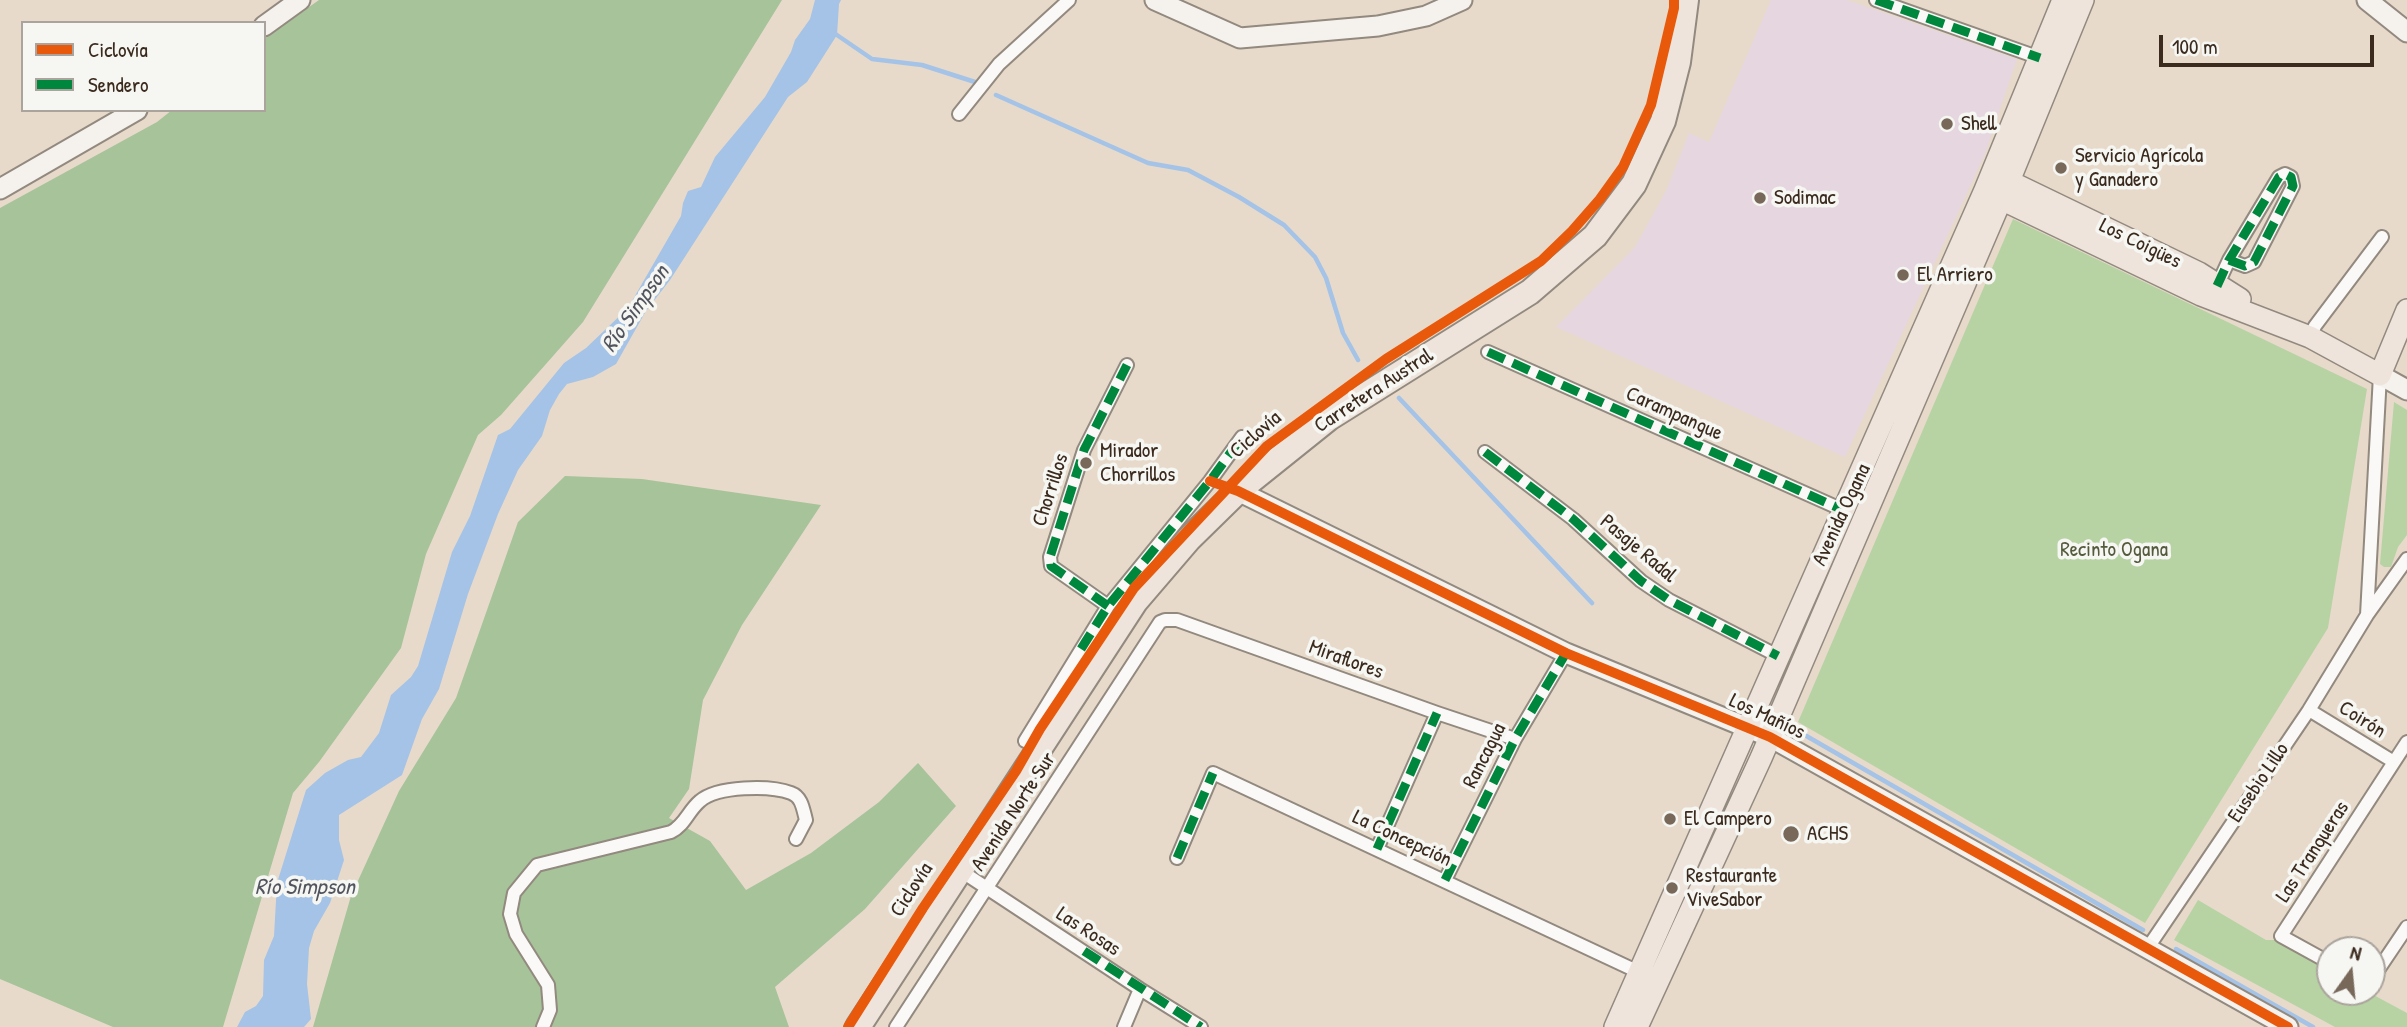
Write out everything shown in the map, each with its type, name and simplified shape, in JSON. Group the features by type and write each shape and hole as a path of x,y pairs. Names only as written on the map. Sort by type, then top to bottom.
{"highway":[{"name":"Carretera Austral","path":"857,1027 1135,602 1189,539 1238,491 1329,418 1530,292 1595,236 1634,184 1663,121 1678,62 1686,0"}],"main road":[{"name":"Avenida Ogana","path":"1637,1027 1648,977 1778,656 1843,510 2001,184 2040,58 2063,0"},
{"name":"Avenida Ogana","path":"1615,1027 1648,977 1770,737 2001,184 2083,0"},
{"name":"Los Coigües","path":"2001,184 2199,273 2282,325"},
{"name":"Los Coigües","path":"2001,184 2201,295 2310,337 2380,375"},
{"name":"Eusebio Lillo","path":"2380,375 2407,310"}],"street":[{"path":"266,25 300,0"},
{"path":"959,114 999,64 1069,0"},
{"path":"1154,0 1240,38 1378,26 1426,16 1461,0"},
{"path":"1878,0 2040,58"},
{"path":"2367,0 2407,32"},
{"path":"0,189 134,112"},
{"path":"2217,286 2229,260 2279,177 2285,174 2291,177 2293,186 2254,262 2245,267 2229,260"},
{"path":"2310,337 2315,326 2382,237"},
{"name":"Carampangue","path":"1488,352 1843,510"},
{"name":"Chorrillos","path":"1108,606 1051,566 1050,557 1084,450 1127,365"},
{"name":"Los Coigües","path":"2380,375 2407,390"},
{"name":"Eusebio Lillo","path":"2367,615 2380,375"},
{"path":"1025,741 1108,606 1210,481 1242,437"},
{"name":"Pasaje Radal","path":"1485,452 1573,519 1641,581 1669,600 1778,656"},
{"name":"Los Mañíos","path":"1210,481 1238,491 1566,653 1770,737 2288,1027"},
{"name":"Eusebio Lillo","path":"2147,949 2309,710 2367,615 2407,559"},
{"name":"Miraflores","path":"1165,620 1177,620 1515,739"},
{"name":"Avenida Norte Sur","path":"896,1027 1155,626 1165,620"},
{"name":"Rancagua","path":"1445,880 1515,739 1566,653"},
{"name":"Coirón","path":"2309,710 2394,762"},
{"path":"1377,849 1437,713"},
{"name":"Las Tranqueras","path":"2316,955 2281,936 2407,742"},
{"name":"La Concepción","path":"1177,858 1213,773 1648,977"},
{"path":"543,1027 550,1010 548,985 516,934 510,914 514,893 537,865 671,832 681,827 699,802 709,795 738,788 792,793 801,801 807,820 796,839"},
{"name":"Las Rosas","path":"958,869 1201,1027"},
{"path":"2386,958 2407,927"},
{"path":"1124,1027 1140,989"}],"shaded area":[{"path":"1771,0 1847,0 2017,59 1985,154 1845,457 1556,327 1635,247 1666,191 1689,133 1709,142"}],"green space":[{"path":"319,0 782,0 583,322 501,415 478,435 426,554 401,648 319,762 293,793 223,1027 113,1027 0,979 0,208 157,122 170,112 266,112 266,38"},
{"name":"Recinto Ogana","path":"2013,219 2367,389 2328,628 2145,923 1798,722"},
{"path":"2394,402 2407,410 2407,535 2398,547 2391,567 2384,567 2380,564"},
{"path":"565,476 642,479 821,505 742,625 703,700 689,789 669,818 710,841 746,890 811,853 879,802 918,763 956,806 865,909 775,987 789,1027 313,1027 351,896 399,791 456,698 518,522"},
{"path":"2198,900 2266,940 2277,940 2316,960 2316,1006 2386,1006 2386,1002 2407,1013 2407,1027 2335,1027 2174,940"}],"water":[{"name":"Río Simpson","path":"815,0 841,0 837,35 807,82 788,97 670,280 646,311 616,364 593,377 567,384 559,394 550,410 542,436 518,470 498,514 468,594 439,689 422,719 402,775 339,815 339,840 344,860 330,903 314,931 309,948 307,984 311,1019 304,1027 237,1027 245,1012 256,1006 263,996 264,960 274,936 277,883 306,790 325,773 348,760 361,757 379,733 391,695 411,677 418,666 452,552 470,516 498,435 510,429 564,363 586,348 628,308 681,216 688,191 701,187 715,157 765,97 795,40 810,19"}],"waterway":[{"path":"834,33 872,59 922,65 975,82"},
{"path":"996,95 1148,163 1188,170 1284,225 1315,257 1326,278 1343,333 1358,360"},
{"path":"1399,398 1592,603"},
{"path":"1796,730 2143,930"},
{"path":"2176,949 2313,1027"}],"marked path":[{"path":"1876,0 2040,58"},
{"path":"2217,286 2229,260 2279,177 2285,174 2291,177 2293,186 2254,262 2245,266 2229,260"},
{"path":"1488,352 1843,510"},
{"path":"1108,606 1051,566 1050,557 1084,450 1127,365"},
{"path":"1081,649 1108,606 1210,481 1242,437"},
{"path":"1485,452 1573,519 1641,581 1669,600 1778,656"},
{"path":"1445,880 1515,739 1566,653"},
{"path":"1377,849 1437,713"},
{"path":"1177,858 1213,773"},
{"path":"1084,951 1201,1027"}],"cycle path":[{"name":"Ciclovía","path":"848,1027 923,908 1016,771 1040,729 1134,588 1267,446 1386,359 1541,261 1600,199 1623,167 1651,105 1674,0"},
{"path":"1210,481 1238,491 1566,653 1770,737 2288,1027"}],"place":[{"name":"Shell","path":"1947,124"},
{"name":"Servicio Agrícola y Ganadero","path":"2061,168"},
{"name":"Sodimac","path":"1760,198"},
{"name":"El Arriero","path":"1903,275"},
{"name":"Mirador Chorrillos","path":"1086,463"},
{"name":"El Campero","path":"1670,819"},
{"name":"ACHS","path":"1791,834"},
{"name":"Restaurante ViveSabor","path":"1672,888"}]}
